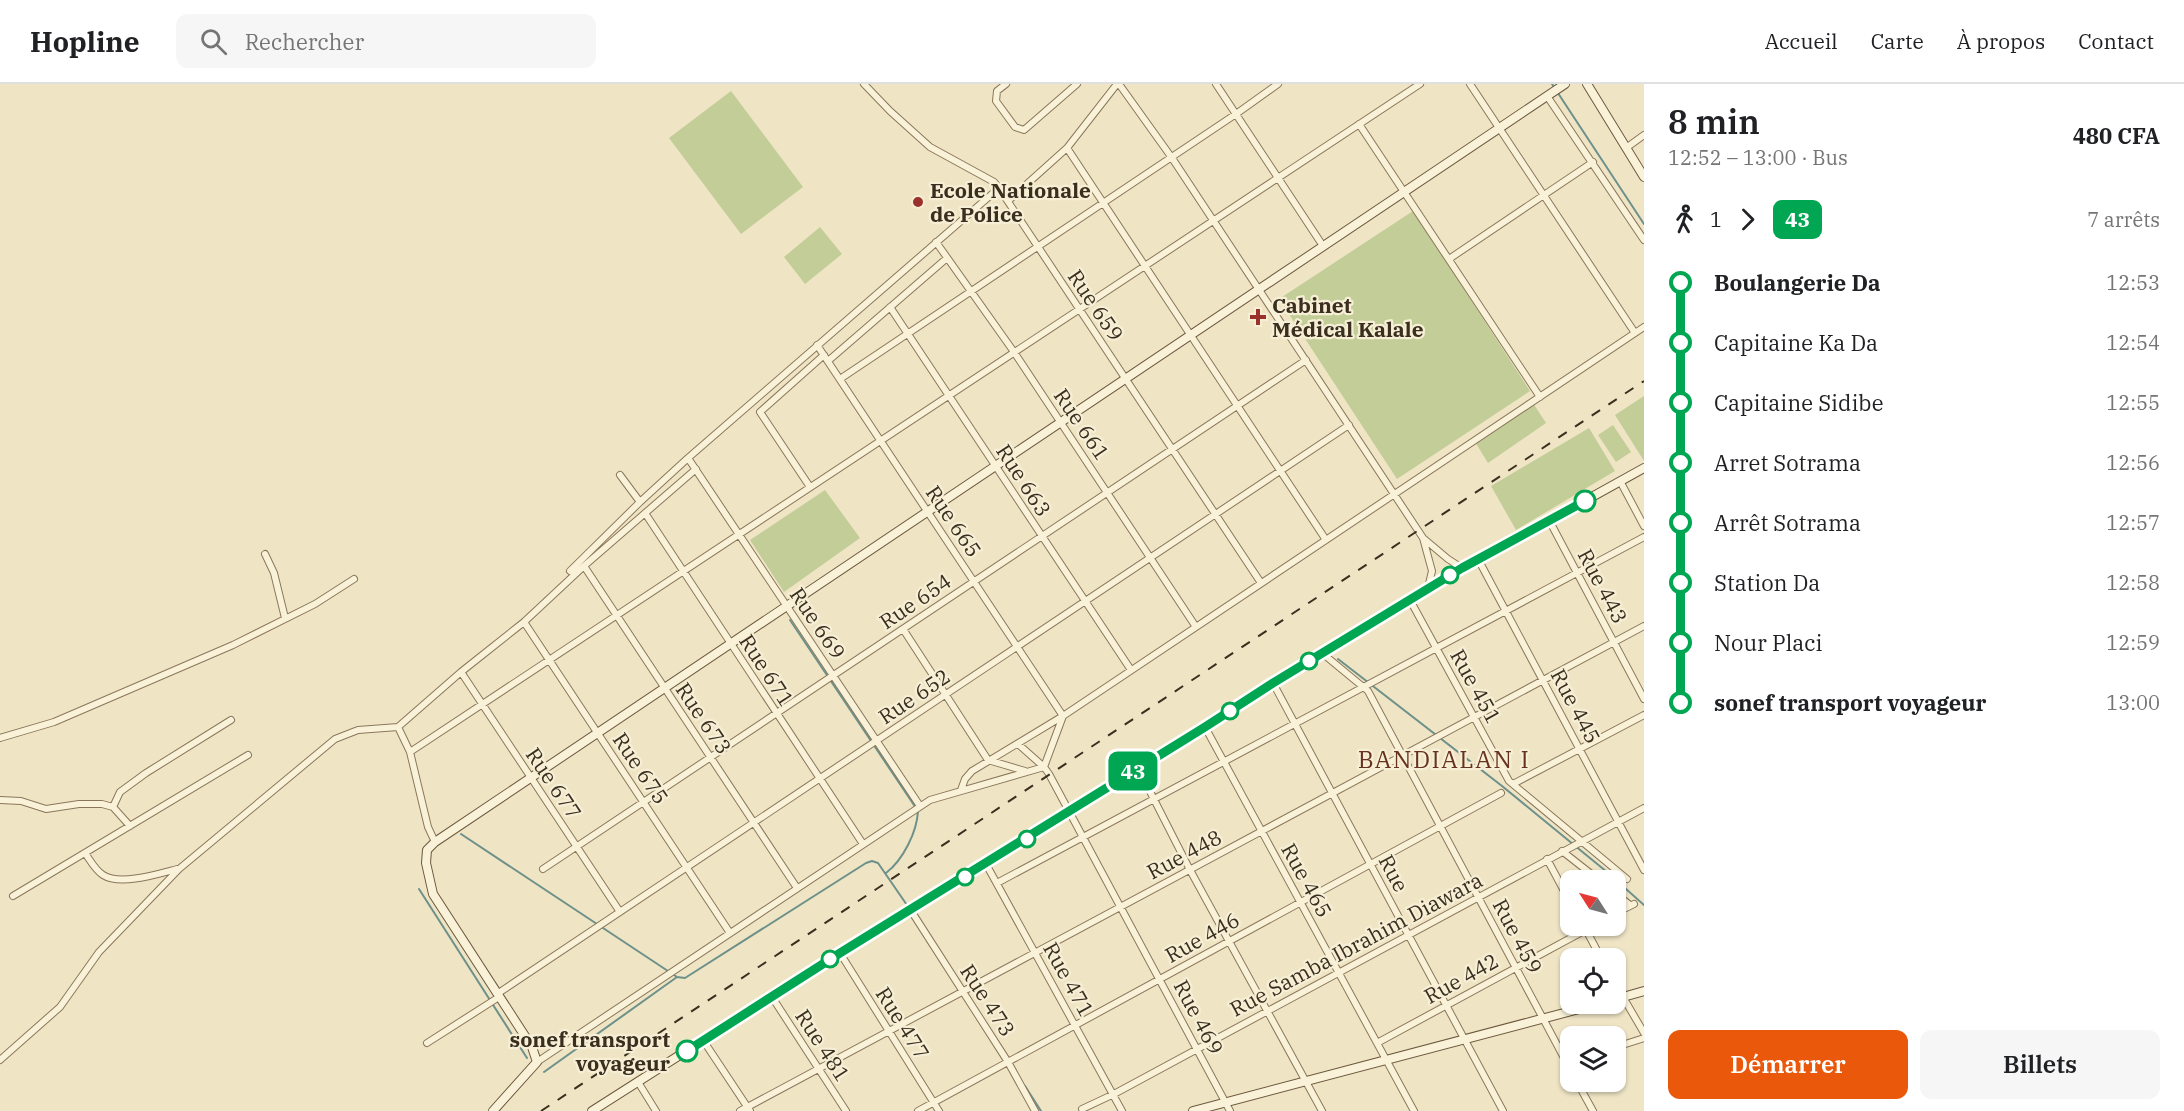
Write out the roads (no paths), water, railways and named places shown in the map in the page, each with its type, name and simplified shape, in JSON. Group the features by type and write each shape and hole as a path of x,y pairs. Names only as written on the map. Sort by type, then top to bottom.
{"street":[{"name":"Rue 659","path":"864,84 930,147 994,182 999,188 1261,583"},
{"path":"1006,84 997,91 996,101 1015,127 1024,130 1077,84"},
{"path":"1008,201 1067,148 1118,84 1172,158 1423,538 1432,571 1428,588"},
{"path":"1216,84 1323,246"},
{"path":"840,379 1172,158 1278,84"},
{"path":"410,752 1420,84"},
{"path":"1470,84 1635,333"},
{"path":"1587,84 1644,177"},
{"path":"537,1062 532,1047 433,894 427,850 435,842 1562,86"},
{"path":"1549,95 1644,240"},
{"path":"1359,124 1540,397"},
{"path":"1626,148 1644,135"},
{"path":"1067,148 1326,540"},
{"path":"1449,259 1593,162"},
{"path":"570,571 688,458 999,188"},
{"name":"Rue 661","path":"936,242 1014,352 1196,627"},
{"path":"810,487 760,412 947,258"},
{"name":"Rue 663","path":"890,307 1131,670"},
{"path":"961,790 965,779 972,771 988,760 1063,716 1644,327"},
{"name":"Rue 665","path":"818,345 1063,716"},
{"name":"Rue 654","path":"543,869 1306,360"},
{"name":"Rue 652","path":"426,1043 1349,425"},
{"name":"Rue 669","path":"688,458 920,806"},
{"path":"592,1111 910,909 1070,812 1428,588 1644,468"},
{"path":"0,1060 60,1007 99,952 179,869 335,739 358,730 398,728 461,672 524,622 584,566 696,469"},
{"path":"620,475 640,502"},
{"path":"1620,481 1644,526"},
{"name":"Rue 671","path":"645,513 863,844"},
{"name":"Rue 443","path":"1549,520 1644,699"},
{"path":"997,883 1644,537"},
{"path":"1423,538 1462,568"},
{"path":"265,554 274,573 285,618"},
{"name":"Rue 445","path":"1478,559 1644,870"},
{"name":"Rue 673","path":"584,566 797,888"},
{"path":"0,738 54,722 233,645 315,604 354,579"},
{"name":"Rue 451","path":"1410,600 1509,781 1627,879"},
{"name":"Rue 675","path":"524,622 730,933"},
{"name":"Rue 448","path":"740,1111 749,1109 889,1031 1644,626"},
{"path":"903,629 988,760 1027,771"},
{"path":"1322,653 1365,688"},
{"name":"Rue 677","path":"461,672 620,912"},
{"name":"Rue","path":"1273,683 1503,1111"},
{"name":"Rue 459","path":"1365,688 1560,1048"},
{"path":"1513,784 1644,715"},
{"path":"493,1111 537,1062 920,806 930,800 961,790 1044,767 1063,716"},
{"path":"113,807 120,792 231,720"},
{"name":"Rue 465","path":"1205,727 1414,1111"},
{"path":"398,728 410,752 428,827 435,842"},
{"name":"Rue 469","path":"1018,744 1044,767 1070,812 1230,1111"},
{"path":"13,896 248,755"},
{"path":"1138,768 1190,870 1322,1111"},
{"name":"Rue 446","path":"918,1111 1501,793"},
{"path":"0,800 21,801 46,810 79,804 102,804 113,807 130,826"},
{"name":"Rue Samba Ibrahim Diawara","path":"1082,1108 1114,1094 1644,808"},
{"path":"1565,849 1588,870"},
{"path":"85,853 100,874 111,879 149,877 179,869"},
{"path":"1547,859 1560,883"},
{"name":"Rue 471","path":"986,864 1122,1111"},
{"name":"Rue 473","path":"910,909 1008,1062 1035,1111"},
{"name":"Rue 442","path":"1377,1043 1571,936"},
{"name":"Rue 477","path":"840,953 939,1111"},
{"path":"1626,996 1644,991"},
{"name":"Rue 481","path":"772,997 846,1111"},
{"path":"1626,1008 1644,1033"},
{"path":"1193,1111 1560,1014"},
{"path":"1626,1044 1644,1038"},
{"path":"703,1040 749,1109"},
{"path":"638,1082 656,1111"},
{"path":"1583,1092 1593,1111"}],"waterway":[{"path":"1552,84 1644,224"},
{"path":"790,620 918,811 915,828 908,845 898,861 886,873"},
{"path":"1338,659 1502,786 1644,905"},
{"path":"461,834 677,977 685,978 872,861 878,863 909,908"},
{"path":"419,889 527,1058"},
{"path":"544,1072 677,977"},
{"path":"1025,1086 1041,1111"}],"railway":[{"path":"541,1111 1644,381"}],"place":[{"name":"Ecole Nationale de Police","path":"918,202"},
{"name":"Cabinet Médical Kalale","path":"1258,317"},
{"name":"sonef transport voyageur","path":"687,1051"}],"district":[{"name":"BANDIALAN I","path":"1444,759"}]}
